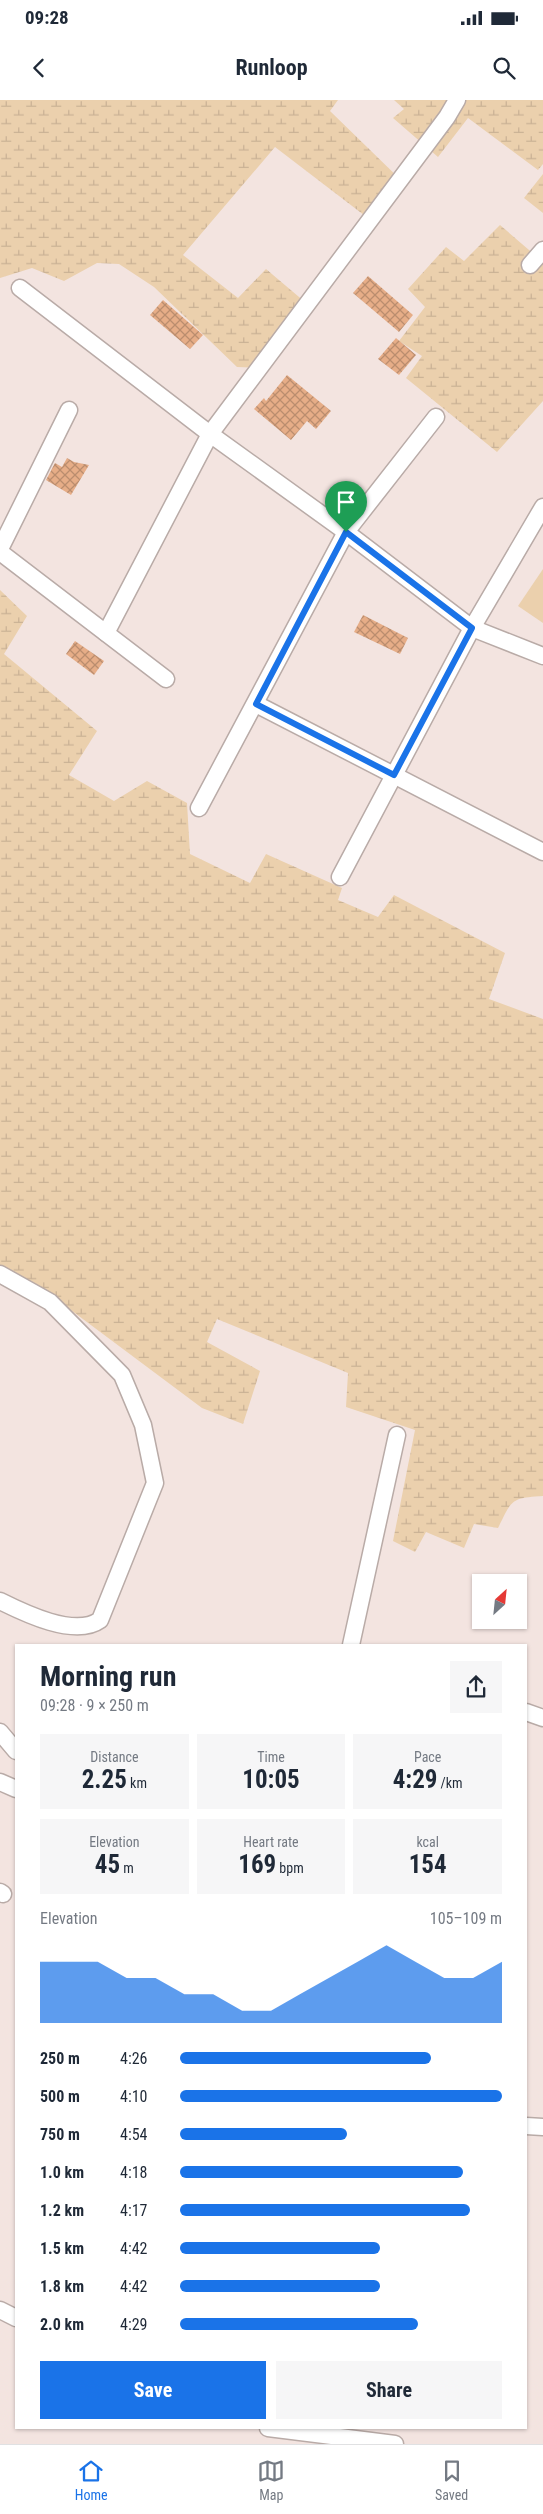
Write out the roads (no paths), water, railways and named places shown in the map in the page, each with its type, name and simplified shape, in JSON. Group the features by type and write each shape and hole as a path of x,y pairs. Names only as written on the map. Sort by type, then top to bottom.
{"street":[{"path":"106,633 210,434 447,117 457,100"},
{"path":"530,265 543,250"},
{"path":"20,288 210,434 346,532 472,628 543,656"},
{"path":"69,410 0,550 166,679"},
{"path":"199,808 346,532 436,417"},
{"path":"340,877 472,628 543,507"},
{"path":"256,704 543,852"},
{"path":"0,1274 19,1282 50,1302 122,1375 143,1425 155,1483 100,1620 93,1625 78,1627 28,1616 0,1601"},
{"path":"351,1644 398,1435"},
{"path":"527,1712 543,1718"},
{"path":"0,1732 15,1750"},
{"path":"0,1782 15,1789"},
{"path":"527,2126 543,2127"},
{"path":"0,2310 15,2318"},
{"path":"276,2429 395,2444"}]}
